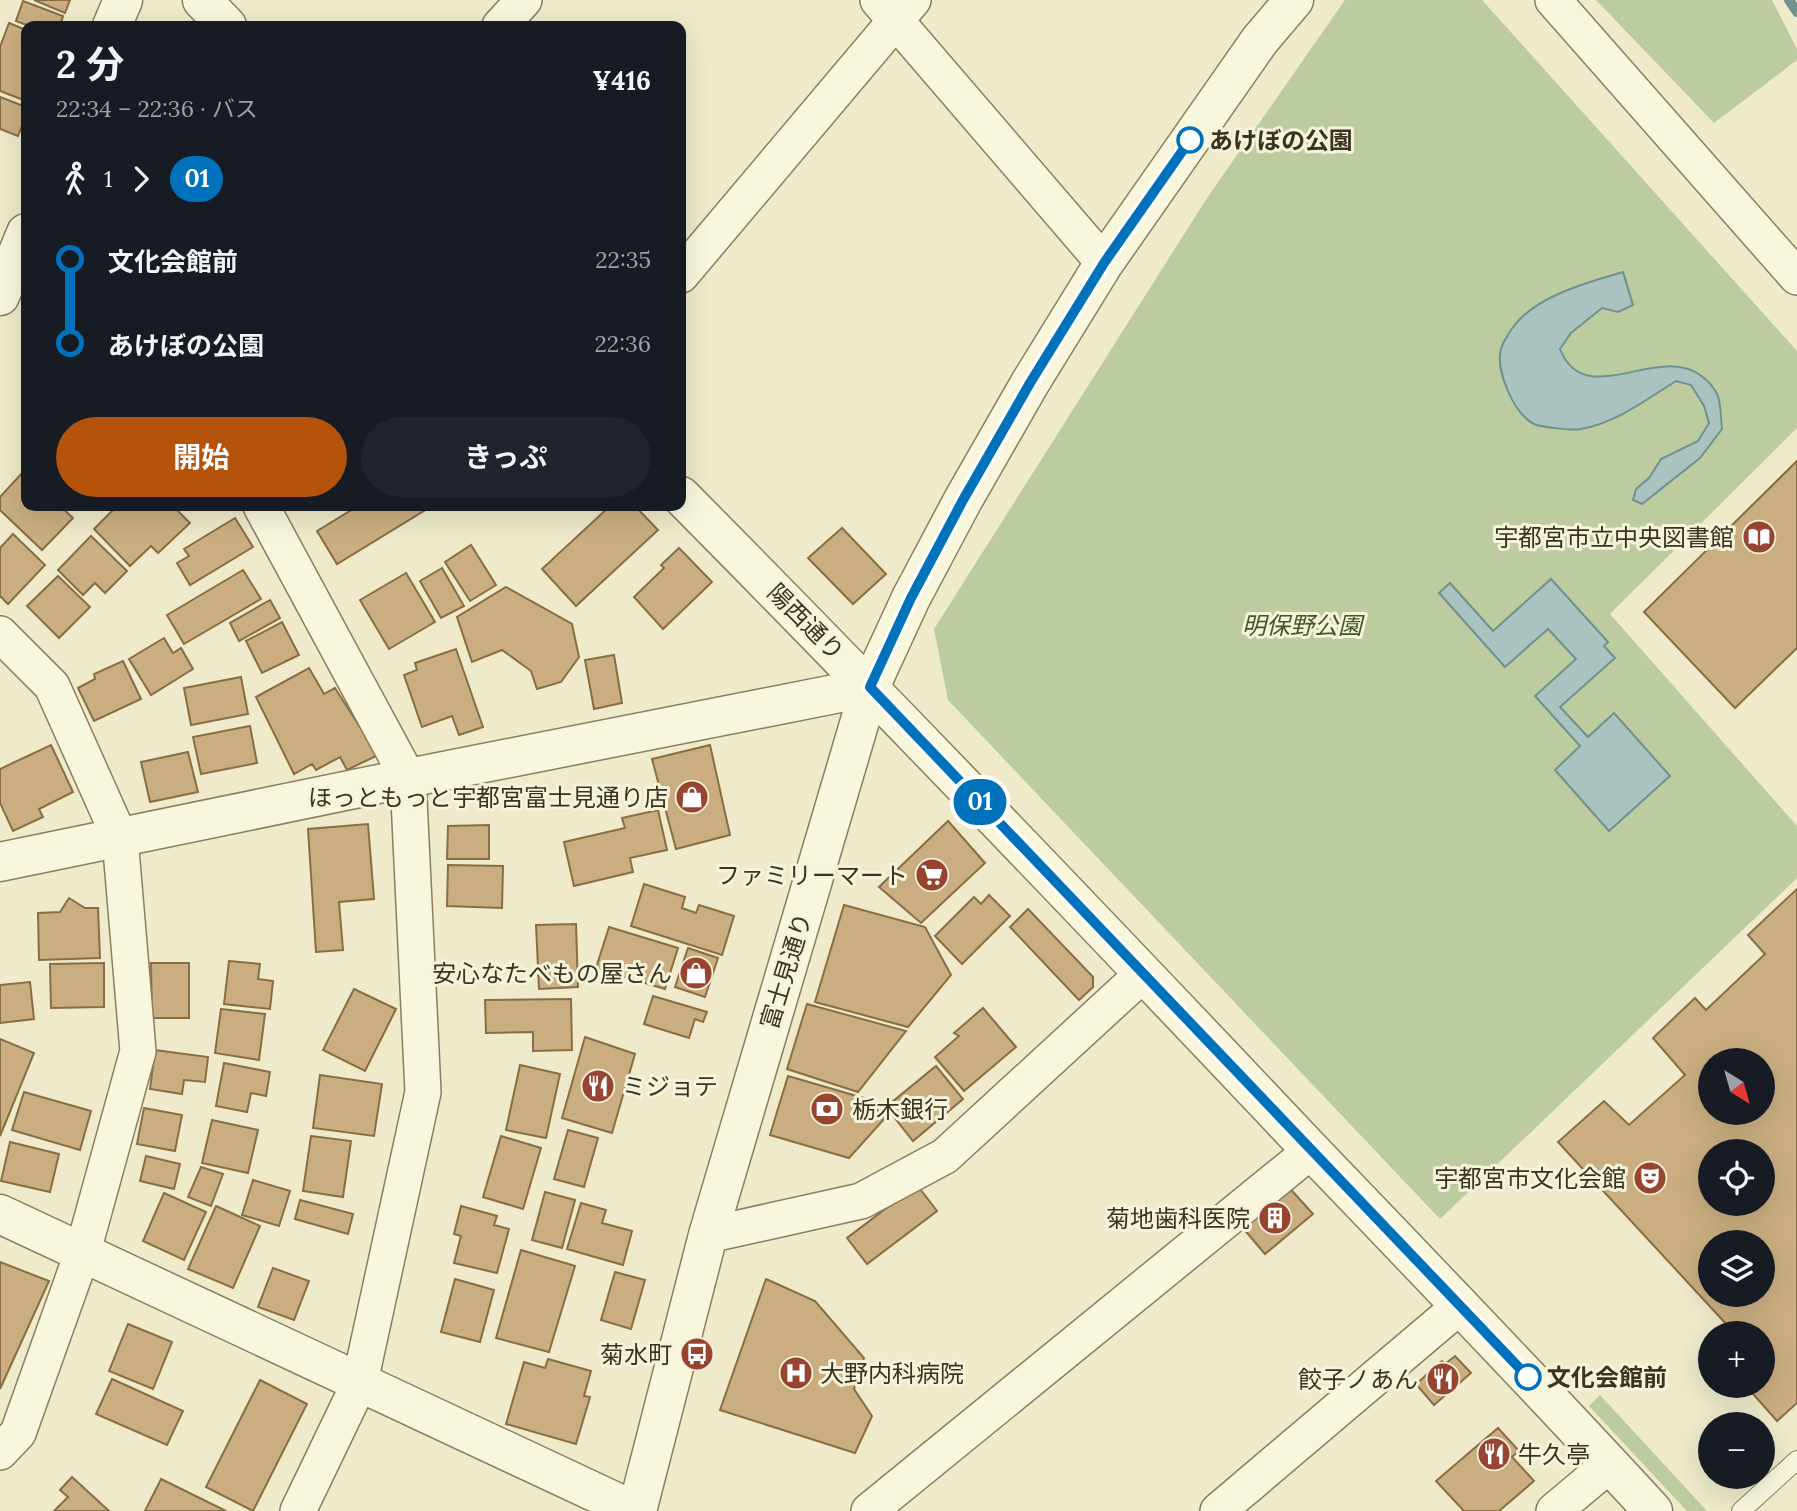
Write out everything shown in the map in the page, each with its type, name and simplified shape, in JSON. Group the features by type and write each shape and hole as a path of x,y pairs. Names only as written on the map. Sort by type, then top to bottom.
{"street":[{"path":"114,21 123,0"},
{"path":"202,0 222,21"},
{"path":"505,21 524,0"},
{"name":"富士見通り","path":"636,1511 708,1235 870,687 911,598 963,500 1030,383 1104,263 1260,40 1294,0"},
{"path":"1553,0 1797,277"},
{"path":"686,269 896,7 1104,263"},
{"name":"陽西通り","path":"686,501 870,687 1144,973 1461,1305 1653,1511"},
{"path":"264,511 408,778 423,1092 360,1382 298,1511"},
{"path":"0,634 52,685 120,838 138,1051 83,1251 18,1433 0,1452"},
{"path":"0,862 870,687"},
{"path":"708,1235 861,1201 945,1156 1144,973"},
{"path":"869,1511 1312,1150"},
{"path":"0,1214 636,1511"},
{"path":"1218,1511 1461,1305"},
{"path":"1553,1511 1610,1464"}],"lane":[{"path":"1741,1511 1797,1460"}],"green space":[{"name":"明保野公園","path":"1345,0 1482,0 1797,351 1797,428 1610,614 1797,826 1797,878 1440,1219 948,700 934,629 1207,198"},
{"path":"1596,0 1772,0 1797,49 1797,60 1714,123"},
{"path":"1600,1395 1707,1511 1687,1511 1589,1406"}],"water":[{"path":"1623,272 1633,305 1618,312 1602,308 1571,333 1560,349 1571,366 1585,375 1602,377 1660,367 1679,367 1697,373 1709,383 1718,396 1721,412 1722,429 1700,458 1642,504 1633,500 1636,489 1649,478 1661,459 1698,441 1709,423 1704,406 1691,385 1676,381 1631,410 1594,426 1577,429 1550,427 1534,424 1520,411 1508,391 1500,358 1502,346 1511,331 1524,315 1536,306 1564,292"},
{"path":"1551,579 1608,642 1604,646 1615,658 1560,707 1588,737 1614,713 1670,776 1609,831 1555,770 1580,746 1535,696 1576,659 1548,629 1505,667 1439,593 1450,583 1493,631"}],"building":[{"path":"34,0 70,0 65,13"},
{"path":"23,1 63,16 62,21 16,21"},
{"path":"9,23 21,28 21,99 0,91 0,47"},
{"path":"0,97 21,105 21,128 18,136 0,129"},
{"name":"宇都宮市立中央図書館","path":"1797,461 1797,648 1735,708 1644,612"},
{"path":"21,474 21,511 65,511 73,518 42,550 0,510 0,497"},
{"path":"112,511 178,511 190,523 158,553 151,546 130,566 94,529"},
{"path":"350,511 424,511 337,564 317,531"},
{"path":"605,511 640,511 658,530 576,606 542,569"},
{"path":"235,518 253,547 190,585 177,563 189,556 184,549"},
{"path":"842,528 886,574 853,604 808,558"},
{"path":"13,534 45,565 8,604 0,596 0,548"},
{"path":"91,536 127,571 105,593 95,583 83,595 58,570"},
{"path":"471,545 496,585 470,601 445,562"},
{"path":"679,548 712,582 663,629 634,597 664,568 661,565"},
{"path":"442,568 464,606 441,618 420,581"},
{"path":"243,570 261,599 184,644 167,615"},
{"path":"406,573 435,622 389,649 360,600"},
{"path":"58,576 90,607 59,638 27,606"},
{"path":"506,587 572,624 579,657 561,682 537,689 531,671 502,650 472,662 457,617"},
{"path":"270,600 280,618 239,641 230,623"},
{"path":"282,622 299,655 262,673 246,641"},
{"path":"164,638 173,653 181,648 193,669 151,695 129,659"},
{"path":"456,649 483,727 459,735 452,716 422,727 404,675 417,670 415,663"},
{"path":"614,655 622,703 594,709 585,660"},
{"path":"123,661 141,699 94,721 78,688 95,679 94,674"},
{"path":"309,668 324,694 335,688 378,755 347,770 340,757 316,770 312,764 294,774 256,697"},
{"path":"241,677 248,714 191,725 184,688"},
{"path":"250,726 257,763 201,774 193,737"},
{"path":"51,745 73,792 39,809 43,817 13,831 0,803 0,769"},
{"name":"ほっともっと宇都宮富士見通り店","path":"710,745 730,835 676,849 652,759"},
{"path":"188,752 198,792 150,802 141,762"},
{"path":"658,810 667,850 630,858 633,872 574,886 564,842 625,828 622,818"},
{"name":"ファミリーマート","path":"948,821 985,863 921,923 879,887"},
{"path":"368,824 374,899 339,902 343,950 316,952 308,829"},
{"path":"489,825 489,859 447,859 448,826"},
{"path":"448,865 503,866 502,908 447,906"},
{"path":"644,884 685,897 682,908 696,913 699,905 734,916 722,955 631,926"},
{"name":"宇都宮市文化会館","path":"1797,889 1797,1403 1777,1421 1775,1412 1769,1412 1757,1398 1775,1398 1775,1321 1723,1321 1710,1307 1775,1307 1775,1230 1698,1230 1698,1294 1558,1142 1604,1101 1629,1125 1685,1075 1653,1038 1695,998 1706,1010 1765,954 1748,935"},
{"path":"989,895 1010,916 962,964 935,936 974,897 981,904"},
{"path":"69,898 85,908 98,908 100,958 39,960 38,913 60,912"},
{"path":"844,905 925,927 951,975 908,1027 815,1002"},
{"path":"1028,909 1093,977 1093,987 1079,1000 1010,927"},
{"path":"576,924 578,987 539,989 536,925"},
{"path":"609,927 678,948 665,989 596,968"},
{"name":"安心なたべもの屋さん","path":"688,948 718,958 705,997 675,987"},
{"path":"229,961 260,964 258,979 273,981 270,1009 224,1004"},
{"path":"104,963 104,1007 51,1008 50,964"},
{"path":"151,963 189,963 189,1018 152,1018"},
{"path":"30,982 34,1019 0,1023 0,985"},
{"path":"354,989 396,1009 365,1071 323,1050"},
{"path":"653,996 707,1012 703,1022 695,1019 689,1038 644,1024"},
{"path":"571,999 572,1050 533,1051 533,1032 486,1033 485,1000"},
{"path":"807,1004 906,1031 858,1092 787,1069"},
{"path":"983,1008 1016,1047 964,1091 935,1057 959,1036 954,1033"},
{"path":"221,1009 265,1014 259,1060 215,1053"},
{"name":"ミジョテ","path":"585,1037 635,1054 612,1133 562,1118"},
{"path":"0,1039 34,1053 0,1136"},
{"path":"155,1050 208,1057 205,1082 184,1080 182,1094 150,1089"},
{"path":"224,1063 270,1072 266,1096 251,1093 247,1112 216,1106"},
{"path":"520,1065 560,1074 546,1138 506,1130"},
{"path":"936,1066 963,1099 913,1141 886,1107"},
{"path":"320,1075 382,1084 374,1136 313,1128"},
{"name":"栃木銀行","path":"788,1076 867,1099 885,1118 849,1158 770,1135"},
{"path":"24,1092 91,1111 80,1150 12,1130"},
{"path":"144,1108 182,1115 175,1151 137,1144"},
{"path":"212,1120 258,1130 248,1173 202,1163"},
{"path":"568,1130 598,1138 584,1187 554,1179"},
{"path":"311,1136 351,1141 343,1197 303,1191"},
{"path":"501,1136 541,1148 523,1209 483,1197"},
{"path":"10,1142 59,1154 50,1192 1,1181"},
{"path":"146,1156 180,1164 174,1189 140,1181"},
{"path":"201,1167 223,1174 211,1206 188,1197"},
{"path":"253,1180 290,1191 279,1226 242,1215"},
{"name":"菊地歯科医院","path":"1284,1182 1313,1214 1265,1254 1237,1221"},
{"path":"917,1185 937,1211 867,1264 847,1238"},
{"path":"545,1192 575,1200 562,1248 532,1240"},
{"path":"164,1193 206,1212 184,1260 143,1241"},
{"path":"300,1200 353,1214 348,1234 295,1219"},
{"path":"581,1203 606,1210 602,1223 632,1231 623,1265 567,1249"},
{"path":"216,1206 260,1226 233,1288 188,1269"},
{"path":"461,1206 497,1216 494,1225 509,1229 497,1273 454,1263 461,1236 454,1234"},
{"path":"521,1250 575,1266 549,1352 496,1338"},
{"path":"0,1262 49,1281 0,1389"},
{"path":"273,1268 309,1281 294,1320 258,1307"},
{"path":"615,1272 645,1280 631,1329 601,1320"},
{"path":"455,1279 494,1290 480,1342 441,1332"},
{"name":"大野内科病院","path":"766,1279 815,1301 864,1358 854,1389 872,1416 855,1453 720,1410"},
{"path":"128,1324 172,1342 153,1389 109,1371"},
{"name":"餃子ノあん","path":"1455,1356 1471,1373 1434,1405 1416,1384 1442,1361 1445,1364"},
{"path":"548,1359 591,1371 584,1396 590,1397 576,1444 506,1424 524,1362 545,1368"},
{"path":"112,1379 183,1411 167,1445 96,1414"},
{"path":"260,1380 307,1404 253,1511 206,1487"},
{"path":"1498,1428 1519,1451 1512,1457 1534,1481 1499,1511 1464,1511 1436,1481"},
{"path":"72,1477 109,1511 54,1511 68,1497 60,1490"},
{"path":"161,1479 226,1511 145,1511"}],"waterway":[{"path":"1789,0 1797,12"}],"bus line":[{"name":"01","path":"1190,140 1104,263 1030,383 911,598 870,687 1528,1377"}],"place":[{"name":"あけぼの公園","path":"1190,140"},
{"name":"宇都宮市立中央図書館","path":"1759,537"},
{"name":"ほっともっと宇都宮富士見通り店","path":"692,797"},
{"name":"ファミリーマート","path":"932,875"},
{"name":"安心なたべもの屋さん","path":"696,973"},
{"name":"ミジョテ","path":"598,1086"},
{"name":"栃木銀行","path":"827,1109"},
{"name":"宇都宮市文化会館","path":"1650,1178"},
{"name":"菊地歯科医院","path":"1275,1218"},
{"name":"菊水町","path":"697,1354"},
{"name":"大野内科病院","path":"796,1373"},
{"name":"文化会館前","path":"1528,1377"},
{"name":"餃子ノあん","path":"1443,1379"},
{"name":"牛久亭","path":"1494,1454"}]}
